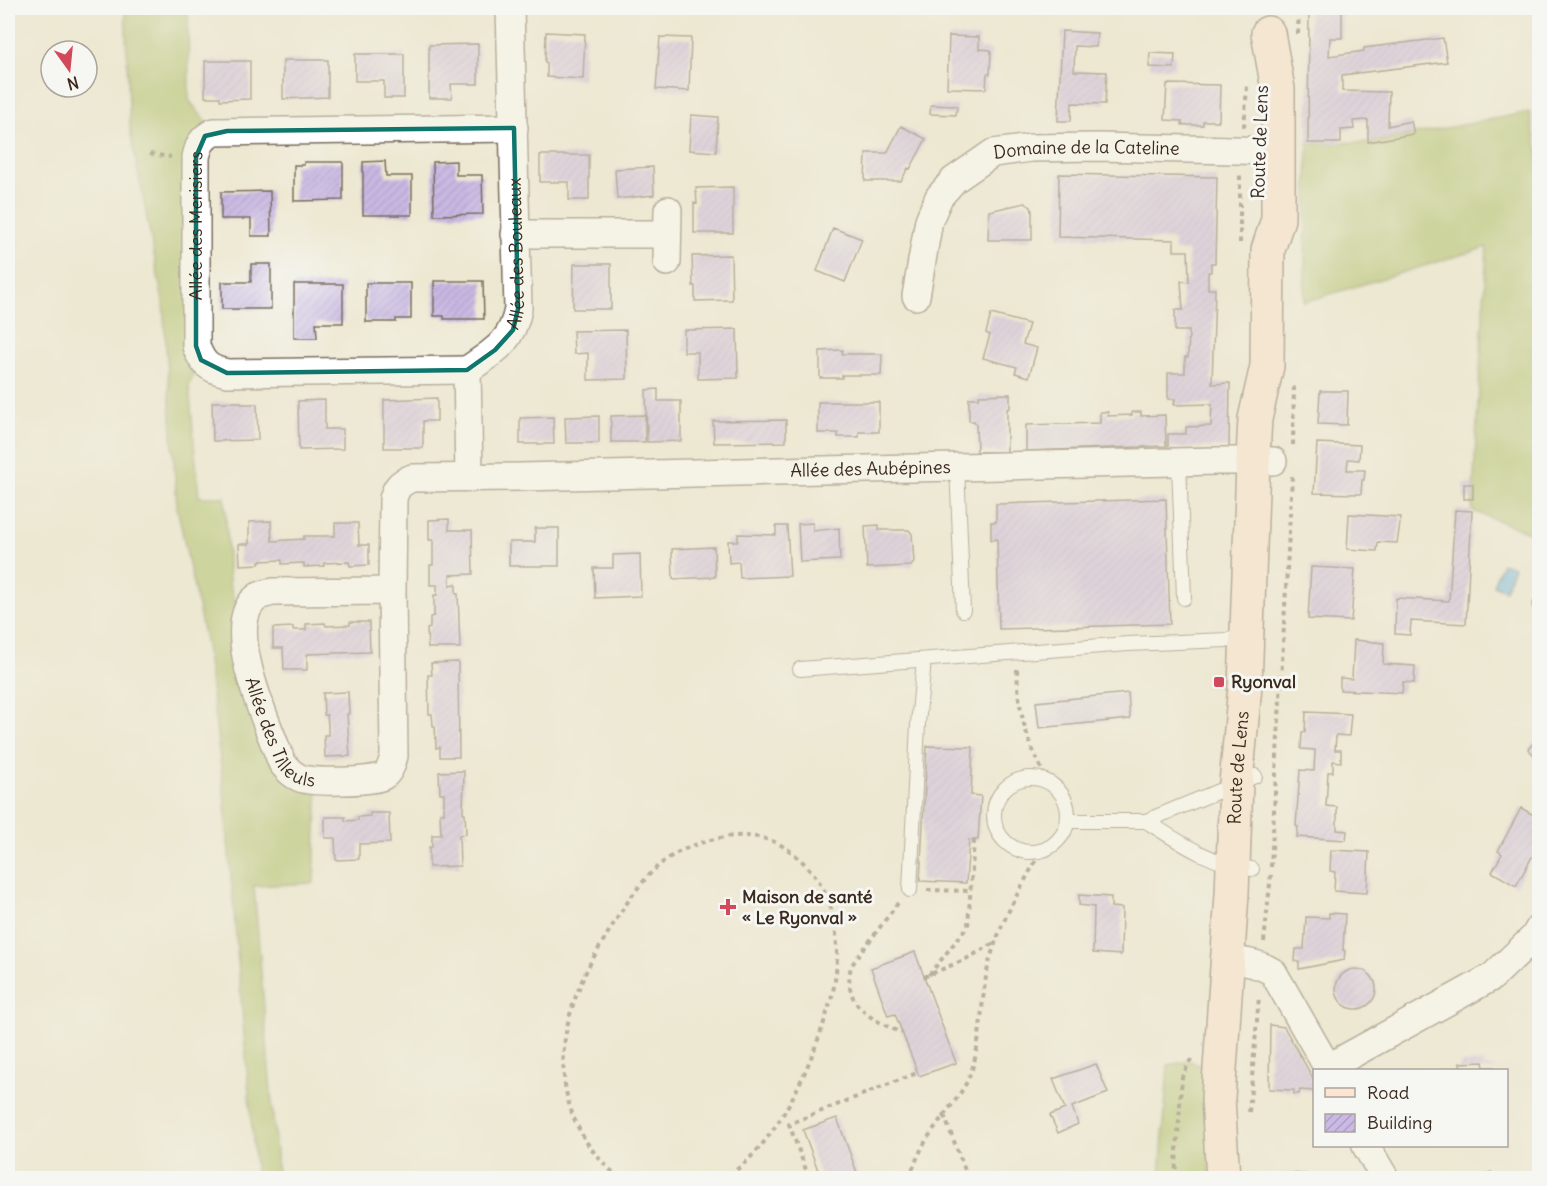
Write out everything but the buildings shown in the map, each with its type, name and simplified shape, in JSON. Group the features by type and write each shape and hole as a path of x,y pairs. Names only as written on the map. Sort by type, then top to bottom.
{"main road":[{"name":"Route de Lens","path":"1223,1176 1218,1098 1245,962 1242,868 1246,636 1278,459 1255,419 1280,372 1268,250 1257,218 1268,151 1260,89 1278,26"},
{"path":"1245,780 1278,459"}],"street":[{"name":"Allée des Bouleaux","path":"467,370 506,340 513,330 518,309 510,8"},
{"name":"Allée des Merisiers","path":"467,370 226,373 207,367 201,360 196,346 196,157 198,144 205,136 214,132 514,128"},
{"name":"Domaine de la Cateline","path":"916,296 929,220 939,197 954,180 993,153 1031,148 1097,147 1268,151"},
{"path":"515,234 668,222 667,262"},
{"path":"467,370 469,476"},
{"name":"Allée des Aubépines","path":"469,476 520,477 1278,459"},
{"name":"Allée des Tilleuls","path":"392,591 273,592 260,596 246,614 244,629 248,670 282,763 291,774 302,779 318,781 371,779 384,776 391,768 394,756 392,510 396,489 402,482 412,477 469,476"},
{"path":"1245,962 1273,972 1328,1069 1492,977 1533,937 1539,927"},
{"path":"1367,1147 1385,1179"}],"lane":[{"path":"1179,462 1184,598"},
{"path":"957,466 963,610"},
{"path":"800,669 1128,644 1227,640 1246,636"},
{"path":"910,890 918,724 924,660"},
{"path":"1026,777 1040,778 1062,794 1068,807 1068,821 1063,834 1054,844 1042,850 1028,852 1014,849 1003,841 996,829 993,816 995,802 1002,790 1013,782 1026,777"},
{"path":"1068,821 1146,821 1245,780"},
{"path":"1146,821 1183,844 1242,868"}],"path":[{"path":"1278,26 1299,8"},
{"path":"150,154 169,158"},
{"path":"1248,1118 1256,1017 1245,962 1274,840 1276,751 1282,682 1278,459 1280,372"},
{"path":"1017,653 1022,722 1032,751 1048,782"},
{"path":"620,1179 585,1141 576,1125 564,1086 565,1039 579,986 623,908 657,867 676,853 699,842 722,837 765,838 783,846 802,860 820,883 829,902 835,927 837,977 823,1026 777,1126 747,1162 724,1179"},
{"path":"974,840 968,926 927,976 966,959 996,942"},
{"path":"909,1179 929,1135 958,1096 971,1073 978,1042 989,964 996,942 1011,905 1042,850"},
{"path":"902,1033 875,1021 861,1011 851,992 848,978 851,966 895,906 910,890 970,891"},
{"path":"809,1179 789,1124 917,1073"},
{"path":"944,1115 968,1179"}],"highlighted area":[{"path":"514,128 518,309 513,330 495,350 467,370 227,373 201,360 196,346 196,157 205,136 227,131"}],"green space":[{"path":"125,8 188,8 189,100 214,132 198,144 201,360 189,385 199,497 225,497 229,582 282,763 318,781 314,883 254,886 278,1178 256,1178 224,793 206,645 177,507 163,302 130,130"},
{"path":"1529,112 1540,160 1539,536 1472,511 1487,247 1304,302 1308,143 1373,142"},
{"path":"1190,1061 1206,1068 1210,1178 1160,1178 1168,1065"}],"water":[{"path":"1502,563 1514,567 1505,590 1493,585"}],"place":[{"name":"Ryonval","path":"1219,682"},
{"name":"Maison de santé « Le Ryonval »","path":"728,907"}]}
